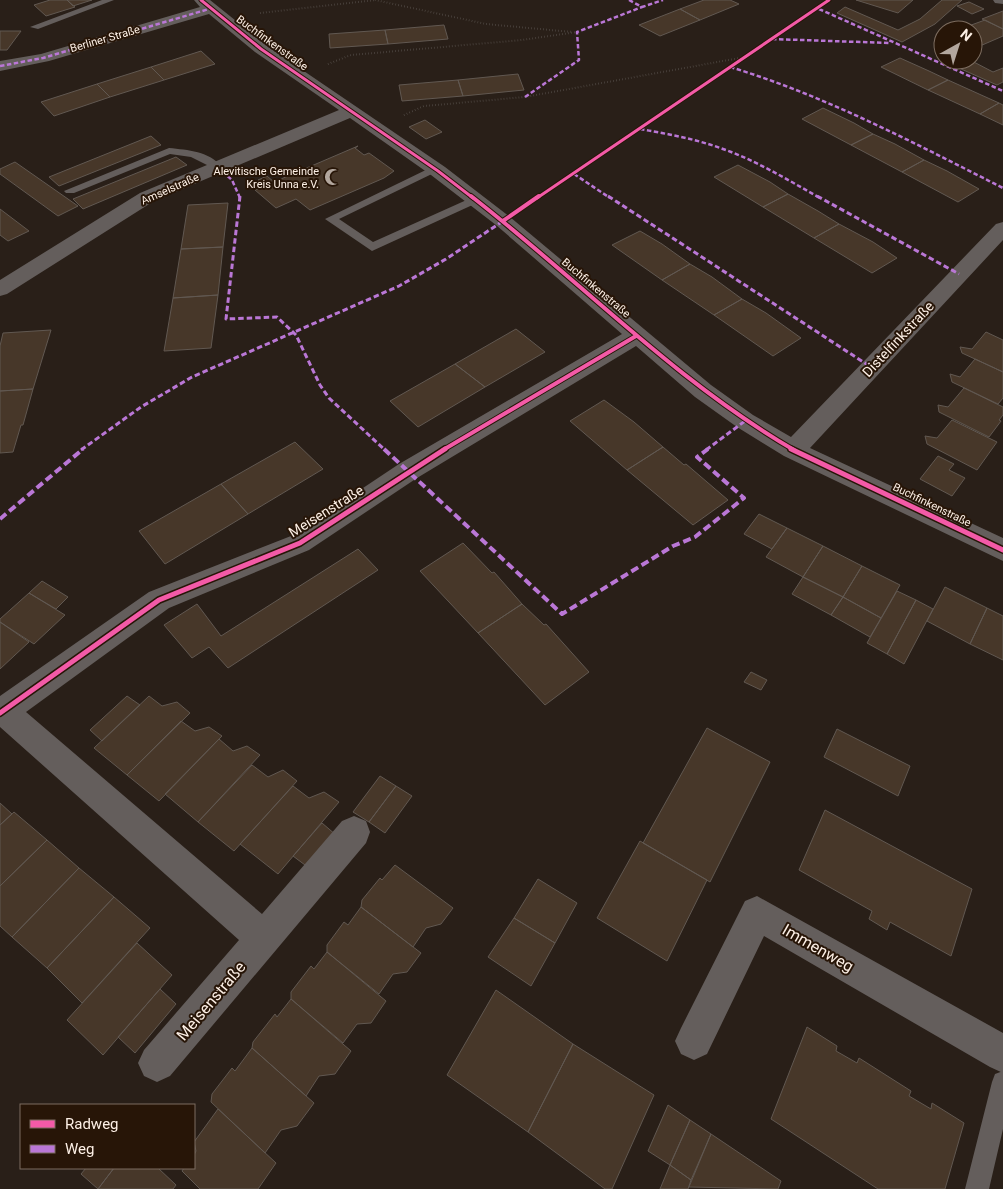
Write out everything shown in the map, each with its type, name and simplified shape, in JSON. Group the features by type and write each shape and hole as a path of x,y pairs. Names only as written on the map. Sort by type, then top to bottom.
{"street":[{"name":"Buchfinkenstraße","path":"205,4 306,80 377,127 434,169 474,200 703,391 746,421 793,450 1003,550"},
{"name":"Berliner Straße","path":"0,66 43,58 205,4"},
{"name":"Amselstraße","path":"0,290 147,197 352,111"},
{"name":"Distelfinkstraße","path":"793,450 1003,228"},
{"name":"Meisenstraße","path":"264,939 1,712 159,600 300,543 408,472 636,336"},
{"name":"Meisenstraße","path":"157,1064 354,832"},
{"name":"Immenweg","path":"694,1040 757,913 1003,1054"}],"lane":[{"path":"35,27 110,0"},
{"path":"70,191 169,150 193,154 206,159 217,168"},
{"path":"434,169 331,219 372,247 474,200"},
{"path":"977,1189 1003,1082"}],"path":[{"path":"227,22 254,14 376,0 486,24 577,32 522,40 351,55 324,65 306,80"},
{"path":"377,127 424,106 525,96 745,57"}],"building":[{"path":"50,0 67,0 75,7 46,16 34,5"},
{"path":"67,0 92,0 73,6"},
{"path":"704,0 730,0 739,4 700,20 680,9"},
{"path":"856,0 913,0 898,13"},
{"path":"942,0 962,0 940,20 933,20 933,25 902,42 837,13 845,7 898,30 920,19"},
{"path":"969,2 984,9 972,14 957,6"},
{"path":"680,9 700,20 660,36 639,25"},
{"path":"1003,11 1003,29 982,19"},
{"path":"983,21 1003,29 1003,36 983,45"},
{"path":"444,25 448,39 388,44 385,30"},
{"path":"385,30 388,44 330,48 329,34"},
{"path":"0,31 21,31 7,50 0,50"},
{"path":"201,51 215,64 164,80 151,67"},
{"path":"900,58 948,80 928,90 881,67"},
{"path":"151,67 164,80 110,97 97,84"},
{"path":"983,67 993,72 1003,68 1003,82 997,85 963,70 983,70"},
{"path":"518,74 524,90 463,96 458,80"},
{"path":"458,80 463,96 402,101 399,85"},
{"path":"948,80 999,103 980,114 928,90"},
{"path":"97,84 110,97 54,116 41,102"},
{"path":"999,103 1003,105 1003,125 980,114"},
{"path":"823,108 873,134 851,145 802,119"},
{"path":"425,120 442,132 426,139 409,127"},
{"path":"873,134 924,160 902,172 851,145"},
{"path":"151,136 161,145 59,186 49,177"},
{"name":"Alevitische Gemeinde Kreis Unna e.V.","path":"358,146 355,148 364,155 369,153 394,171 384,178 310,210 296,199 276,208 255,190 266,186 258,180 267,176 274,182"},
{"path":"176,157 187,165 83,209 73,199"},
{"path":"924,160 979,189 958,202 902,172"},
{"path":"15,162 78,206 58,216 0,174 0,169"},
{"path":"738,165 788,194 763,207 714,177"},
{"path":"788,194 839,224 814,238 763,207"},
{"path":"228,203 223,247 181,249 188,205"},
{"path":"0,209 29,231 8,241 0,235"},
{"path":"839,224 873,242 897,258 872,273 814,238"},
{"path":"640,231 690,264 662,280 612,245"},
{"path":"223,247 218,295 173,298 181,249"},
{"path":"690,264 742,299 714,315 662,280"},
{"path":"218,295 211,348 164,351 173,298"},
{"path":"742,299 766,313 801,338 773,356 714,315"},
{"path":"516,329 545,352 485,387 455,364"},
{"path":"51,330 33,389 0,391 0,346 3,333"},
{"path":"986,332 1003,340 1003,372 962,353 960,347 972,349"},
{"path":"975,359 1003,372 1003,398 998,404 952,382 950,374 960,377"},
{"path":"455,364 485,387 418,427 390,401"},
{"path":"964,388 1003,407 1003,415 999,420 1001,421 989,437 939,412 938,405 948,407"},
{"path":"33,389 13,452 0,453 0,391"},
{"path":"604,400 663,447 627,470 570,421"},
{"path":"952,420 997,442 977,470 927,444 925,436 937,438"},
{"path":"295,442 323,469 248,514 221,484"},
{"path":"663,447 728,500 693,525 627,470"},
{"path":"938,456 954,464 949,470 965,478 952,496 920,479"},
{"path":"221,484 248,514 165,564 139,531"},
{"path":"759,514 787,528 772,549 744,534"},
{"path":"787,528 823,546 803,577 766,557"},
{"path":"463,543 492,573 494,572 522,604 478,633 420,571"},
{"path":"823,546 862,566 843,597 803,577"},
{"path":"358,549 378,570 228,668 209,647 192,658 164,625 197,604 221,636"},
{"path":"862,566 900,585 881,618 843,597"},
{"path":"803,577 843,597 831,615 792,594"},
{"path":"42,581 68,597 56,609 29,593"},
{"path":"945,587 987,608 970,644 927,621"},
{"path":"897,591 916,600 887,654 867,643"},
{"path":"29,593 65,615 34,644 0,622 0,619"},
{"path":"843,597 881,618 870,637 831,615"},
{"path":"916,600 933,609 904,664 887,654"},
{"path":"522,604 544,625 546,624 589,672 545,705 478,633"},
{"path":"987,608 1003,616 1003,660 970,644"},
{"path":"0,622 29,642 0,669"},
{"path":"751,672 767,680 761,690 744,682"},
{"path":"127,696 140,705 102,741 90,730"},
{"path":"149,696 162,706 177,702 190,713 127,775 94,748"},
{"path":"181,721 195,731 209,727 222,736 159,801 127,775"},
{"path":"707,728 770,762 710,882 643,843"},
{"path":"837,729 910,766 898,796 824,757"},
{"path":"219,739 233,751 247,746 260,755 198,822 165,794"},
{"path":"252,765 268,777 283,770 297,781 234,851 198,822"},
{"path":"380,776 396,786 369,822 353,812"},
{"path":"293,786 309,798 324,792 339,802 278,874 240,844"},
{"path":"396,786 412,796 385,833 369,822"},
{"path":"0,803 12,814 0,825"},
{"path":"825,810 972,889 951,956 890,922 887,930 869,919 872,911 799,870"},
{"path":"14,812 47,840 0,886 0,825"},
{"path":"322,823 336,835 309,868 293,856"},
{"path":"47,840 79,868 12,937 0,926 0,886"},
{"path":"640,841 707,880 667,961 597,918"},
{"path":"395,865 453,908 441,924 426,928 413,947 361,907 362,900 380,878 382,880"},
{"path":"79,868 114,897 47,968 12,937"},
{"path":"538,879 577,903 555,943 514,918"},
{"path":"114,897 150,928 82,1003 47,968"},
{"path":"361,907 421,953 407,972 393,974 379,994 327,952 327,945 344,922 348,925"},
{"path":"514,918 555,943 531,986 488,957"},
{"path":"137,943 172,975 103,1055 67,1020"},
{"path":"327,952 386,1001 371,1023 357,1024 343,1043 291,999 291,992 311,966 314,969"},
{"path":"160,989 176,1004 135,1053 118,1037"},
{"path":"496,990 573,1044 528,1132 447,1075"},
{"path":"291,999 351,1051 335,1074 319,1076 306,1096 252,1048 253,1042 275,1014 277,1017"},
{"path":"807,1027 837,1046 836,1051 857,1063 859,1058 911,1091 909,1096 931,1109 932,1103 964,1123 945,1189 878,1189 771,1119"},
{"path":"573,1044 654,1095 612,1189 605,1189 528,1132"},
{"path":"252,1048 314,1103 297,1126 281,1130 265,1153 211,1102 212,1094 232,1068 235,1071"},
{"path":"668,1105 690,1120 670,1165 648,1151"},
{"path":"218,1109 276,1163 258,1189 200,1189 182,1171 183,1169 195,1169 195,1141"},
{"path":"690,1120 711,1134 691,1180 670,1165"},
{"path":"711,1134 781,1181 778,1189 689,1187"},
{"path":"670,1165 691,1180 688,1189 660,1189"},
{"path":"85,1169 113,1169 98,1189 81,1174"},
{"path":"113,1169 159,1169 176,1185 173,1189 98,1189"}],"marked path":[{"path":"629,0 642,7 663,0"},
{"path":"525,97 579,60 577,32 642,7"},
{"path":"0,66 43,58 209,9"},
{"path":"819,9 1003,91"},
{"path":"772,39 889,43"},
{"path":"730,67 801,90 869,120 1003,188"},
{"path":"640,129 691,139 724,149 760,165 959,274"},
{"path":"217,167 232,180 240,196 226,319 277,317 296,335 320,385 329,398 562,614 673,546 695,537 744,498 697,457 745,421"},
{"path":"574,174 871,367"},
{"path":"0,519 92,442 166,391 215,365 360,305 399,286 446,259 506,219"}],"cycle path":[{"path":"201,0 261,49 438,171 503,221 703,391 745,421 793,450 1003,550"},
{"path":"503,221 829,0"},
{"path":"0,713 159,600 300,543 408,471 636,336"}],"place":[{"name":"Alevitische Gemeinde Kreis Unna e.V.","path":"333,177"}]}
